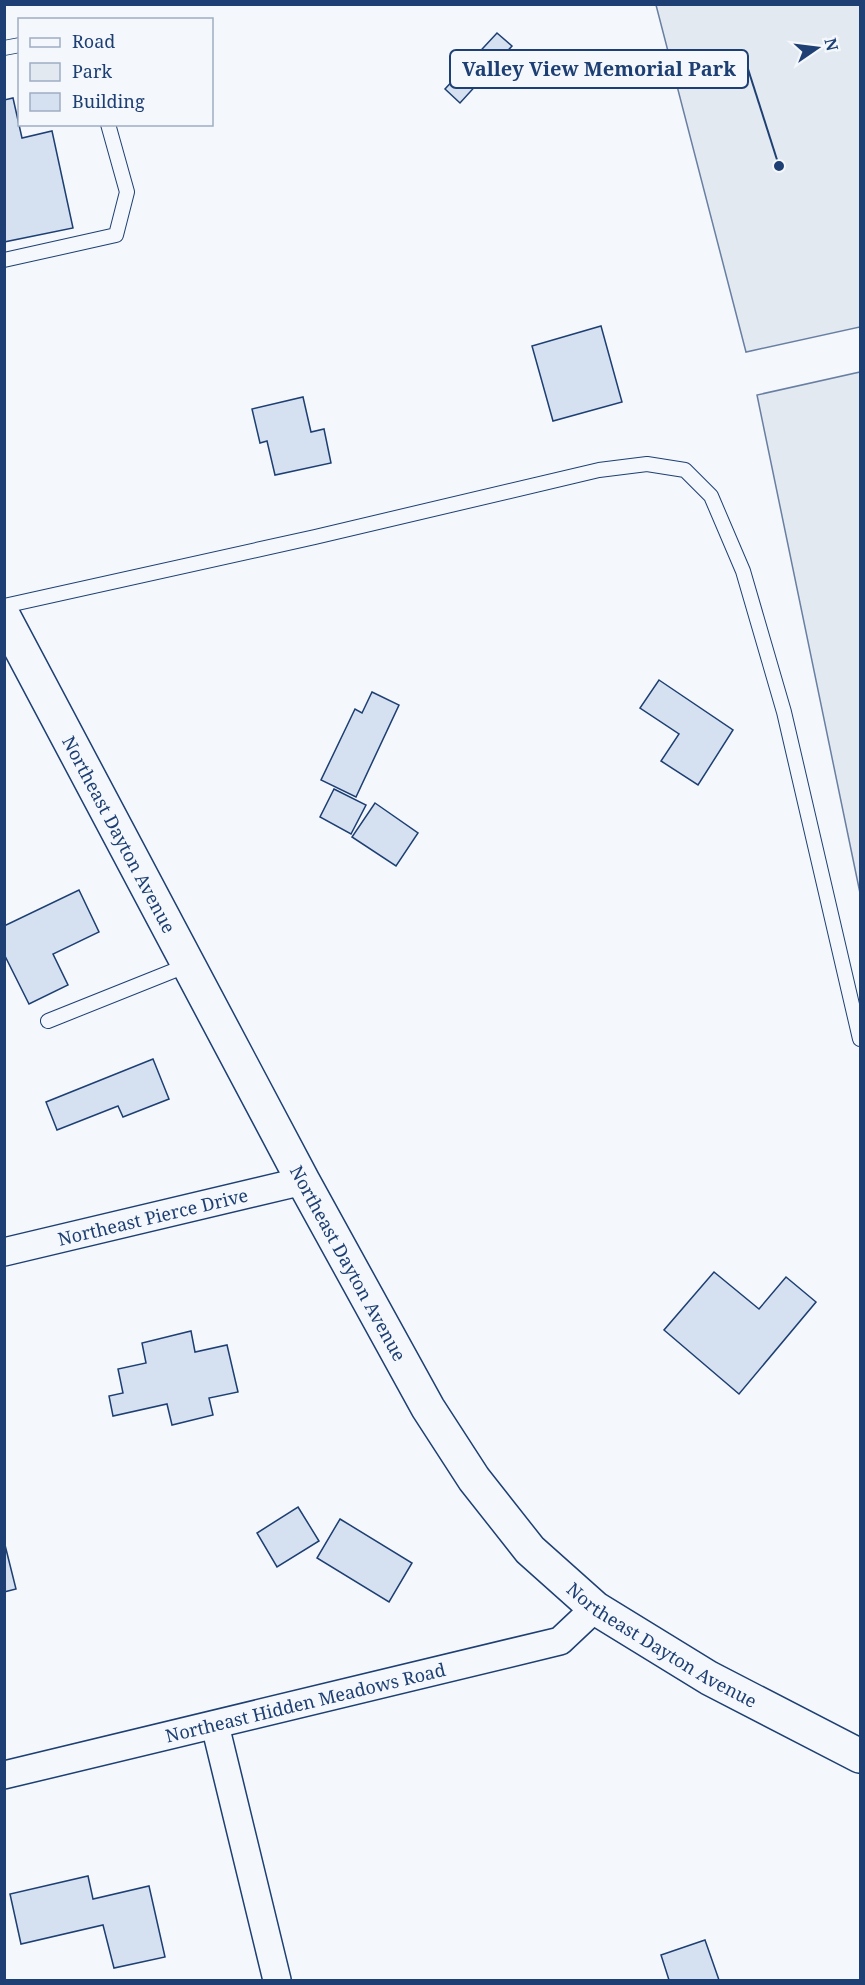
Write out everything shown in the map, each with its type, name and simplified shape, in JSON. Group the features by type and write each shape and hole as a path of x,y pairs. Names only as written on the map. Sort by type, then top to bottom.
{"street":[{"name":"Northeast Dayton Avenue","path":"4,618 303,1181 428,1408 474,1479 530,1550 595,1608 709,1678 861,1756"},
{"name":"Northeast Pierce Drive","path":"4,1252 303,1181"},
{"name":"Northeast Hidden Meadows Road","path":"4,1775 560,1641 595,1608"},
{"path":"215,1725 277,1980"}],"lane":[{"path":"4,260 116,235 127,192 109,126"},
{"path":"4,606 598,470 647,464 685,470 711,496 743,571 784,712 861,1039"},
{"path":"48,1021 188,965"}],"green space":[{"path":"656,5 860,5 860,327 746,352"},
{"path":"860,372 860,893 757,395"}],"building":[{"path":"497,33 512,46 460,103 445,89"},
{"path":"13,98 22,138 52,131 73,228 4,242 4,100"},
{"path":"601,326 622,402 553,421 532,346"},
{"path":"303,397 311,432 324,429 331,463 275,475 267,441 260,443 252,409"},
{"path":"659,680 733,730 698,785 661,761 679,734 640,708"},
{"path":"372,692 399,705 356,797 321,780 355,709 362,713"},
{"path":"334,789 366,805 351,834 320,817"},
{"path":"375,803 418,833 396,866 352,837"},
{"path":"79,890 99,932 53,954 68,985 29,1004 4,954 4,926"},
{"path":"153,1059 169,1099 123,1117 118,1106 57,1130 46,1102"},
{"path":"714,1272 759,1309 786,1277 816,1302 739,1394 664,1330"},
{"path":"191,1331 195,1352 227,1345 238,1392 209,1398 213,1415 172,1425 167,1404 113,1416 109,1396 123,1393 118,1369 146,1363 142,1343"},
{"path":"298,1507 319,1541 277,1567 257,1533"},
{"path":"340,1519 412,1563 389,1602 317,1558"},
{"path":"4,1541 16,1589 4,1592"},
{"path":"88,1876 93,1899 149,1886 165,1957 114,1968 103,1925 21,1944 10,1894"},
{"path":"705,1940 719,1980 669,1980 661,1955"}],"place":[{"name":"Valley View Memorial Park","path":"779,166"}]}
